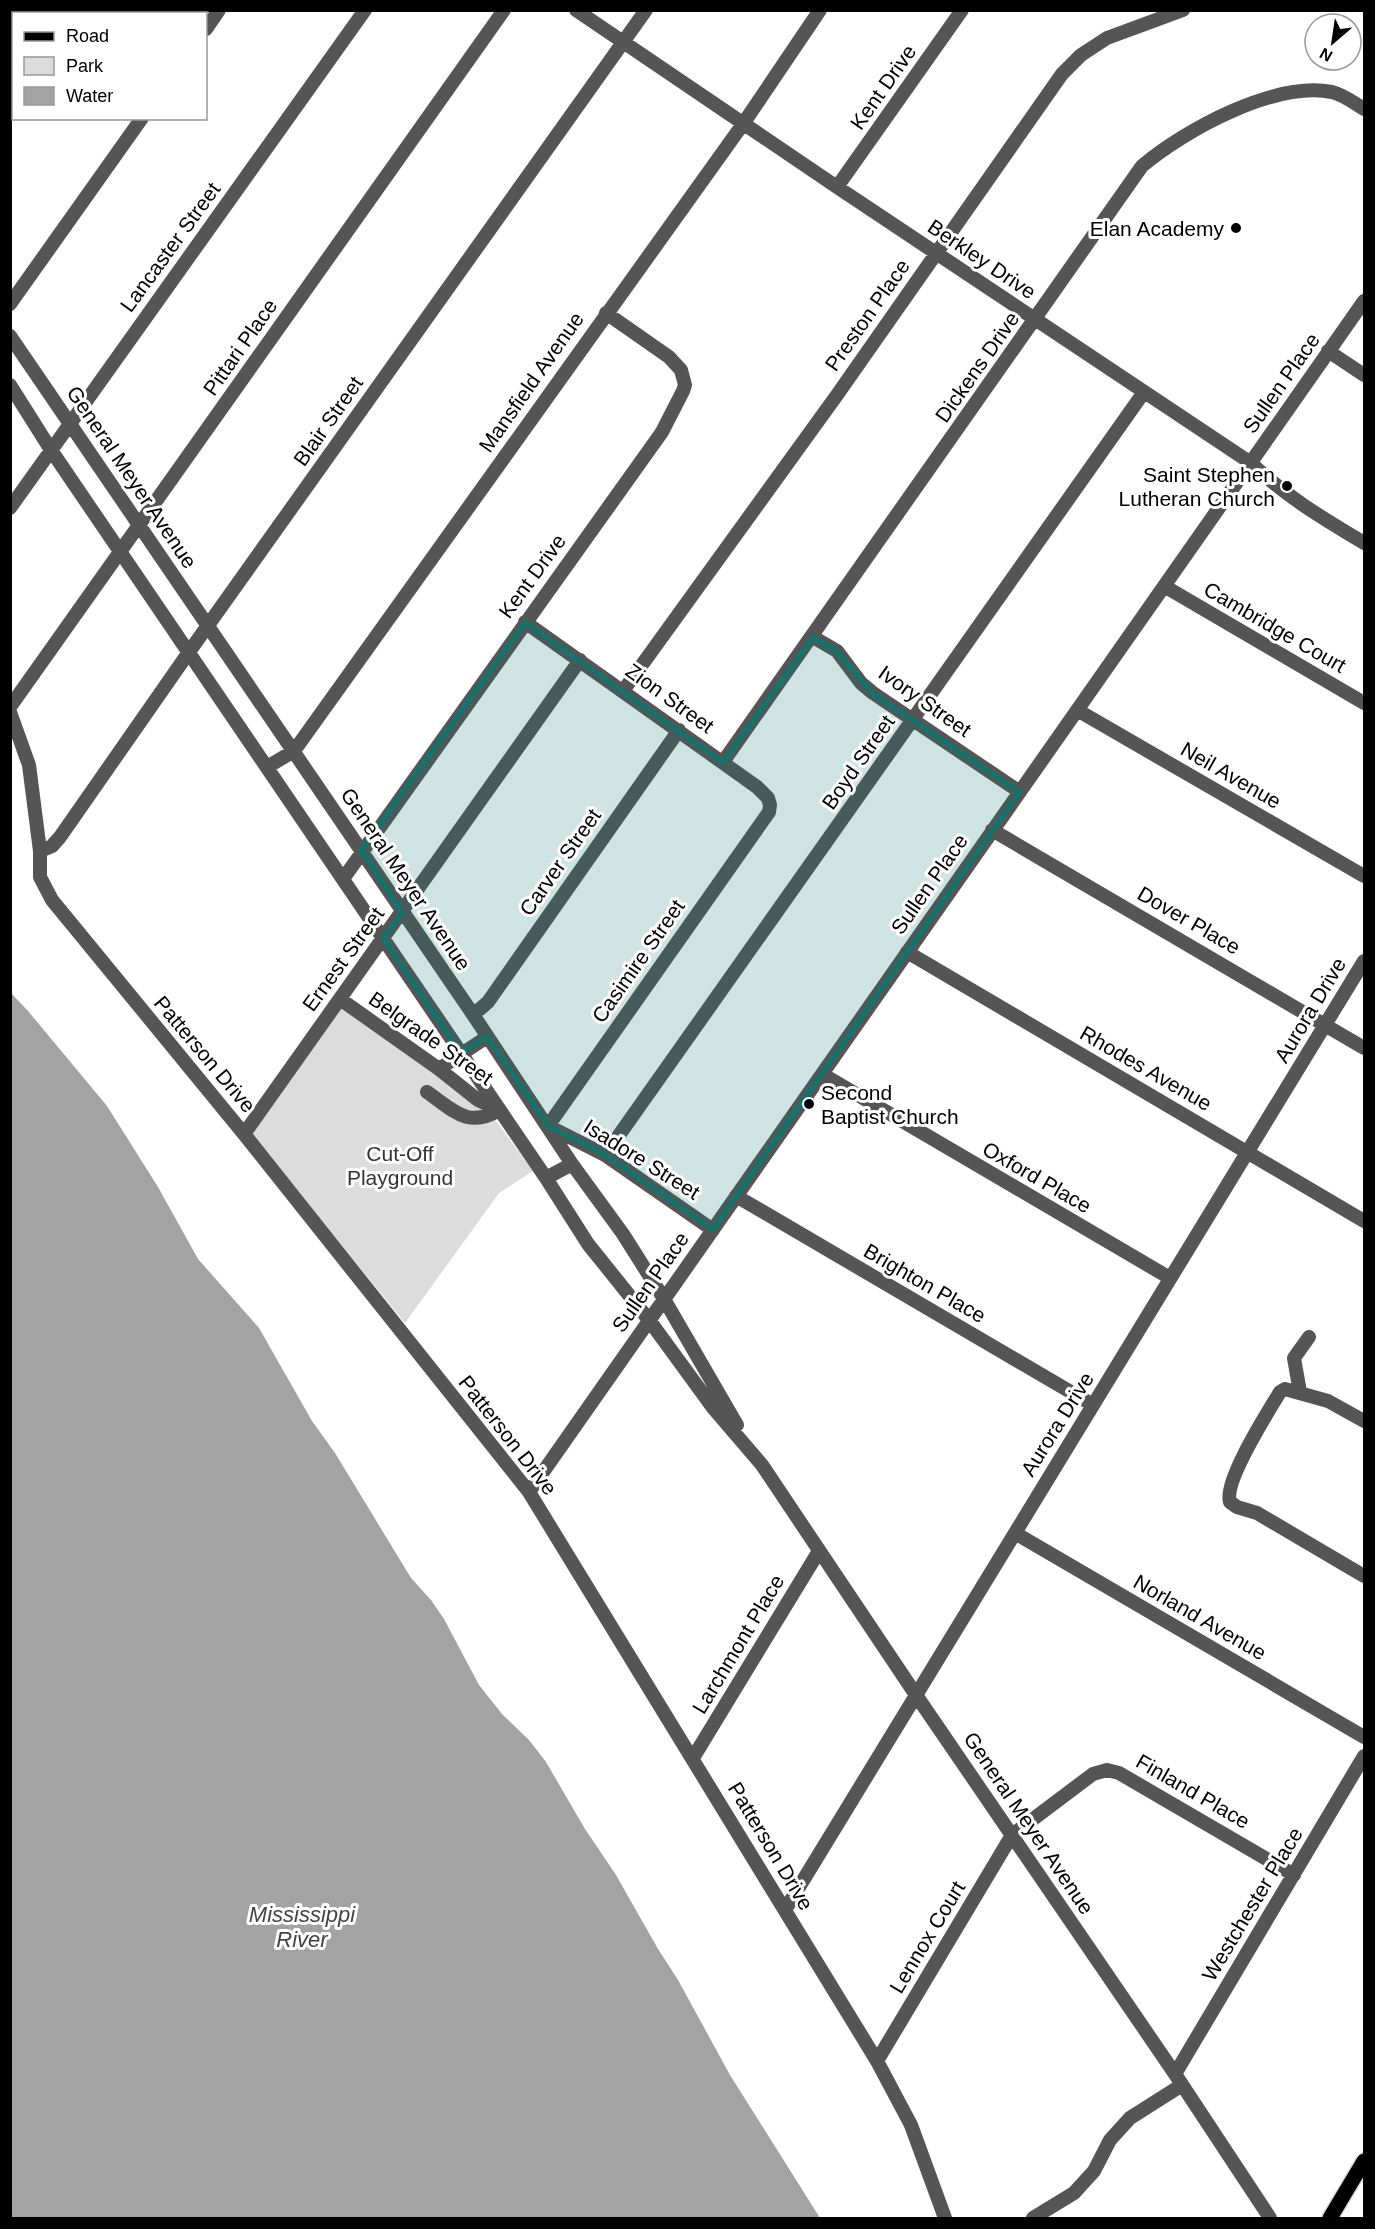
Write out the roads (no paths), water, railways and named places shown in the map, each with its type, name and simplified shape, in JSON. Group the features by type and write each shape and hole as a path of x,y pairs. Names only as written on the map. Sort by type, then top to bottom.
{"main road":[{"path":"1330,2218 1365,2162"}],"street":[{"path":"207,28 219,10"},
{"name":"Lancaster Street","path":"10,508 365,10"},
{"name":"Pittari Place","path":"10,709 504,10"},
{"name":"Berkley Drive","path":"576,10 837,188 1251,463 1270,481 1310,511 1365,543"},
{"name":"Blair Street","path":"40,851 52,846 60,837 646,10"},
{"name":"Mansfield Avenue","path":"267,767 294,751 742,124 820,10"},
{"name":"Kent Drive","path":"837,188 962,10"},
{"name":"Preston Place","path":"623,691 812,430 1062,74 1081,55 1107,38 1184,10"},
{"name":"Dickens Drive","path":"723,762 1142,166 1203,125 1241,108 1289,93 1334,93 1365,109"},
{"path":"10,304 141,120"},
{"name":"Sullen Place","path":"529,1492 1365,301"},
{"name":"Kent Drive","path":"343,879 662,432 683,392 685,385 681,370 669,357 606,313"},
{"name":"General Meyer Avenue","path":"10,336 362,850 572,1164 624,1234 753,1452 1179,2079 1270,2218"},
{"path":"1329,351 1365,375"},
{"name":"General Meyer Avenue","path":"10,385 51,450 546,1178 588,1244 649,1320 714,1409 753,1452"},
{"name":"Boyd Street","path":"605,1155 1144,392"},
{"name":"Cambridge Court","path":"1164,586 1365,703"},
{"name":"Zion Street","path":"525,622 679,730 768,798 771,806 763,819"},
{"name":"Ivory Street","path":"813,637 837,651 861,683 873,693 1020,792"},
{"name":"Ernest Street","path":"244,1134 580,660"},
{"name":"Patterson Drive","path":"10,709 29,765 40,851 40,877 62,914 244,1134 529,1492 877,2061 911,2125 945,2218"},
{"name":"Neil Avenue","path":"1077,710 1365,876"},
{"name":"Carver Street","path":"472,1013 488,1002 679,730"},
{"name":"Casimire Street","path":"548,1126 763,819"},
{"name":"Dover Place","path":"992,830 1365,1048"},
{"name":"Rhodes Avenue","path":"907,952 1365,1221"},
{"name":"Aurora Drive","path":"785,1910 1365,961"},
{"name":"Belgrade Street","path":"340,999 439,1069 478,1100 499,1110"},
{"path":"439,1069 487,1037"},
{"name":"Oxford Place","path":"822,1074 1170,1278"},
{"path":"428,1092 458,1114 471,1119 480,1119 499,1110"},
{"name":"Isadore Street","path":"548,1126 605,1155 713,1230"},
{"path":"546,1178 572,1164"},
{"name":"Brighton Place","path":"736,1196 1094,1405"},
{"path":"1300,1392 1294,1358 1309,1337"},
{"path":"1365,1421 1328,1401 1285,1389 1280,1392 1244,1455 1228,1492 1230,1502 1237,1507 1257,1513 1365,1576"},
{"name":"Norland Avenue","path":"1015,1533 1365,1737"},
{"name":"Larchmont Place","path":"693,1758 819,1551"},
{"name":"Westchester Place","path":"1033,2218 1074,2193 1094,2171 1110,2140 1130,2118 1179,2079 1294,1875 1365,1756"},
{"name":"Finland Place","path":"1012,1835 1093,1774 1107,1770 1139,1783 1294,1875"},
{"name":"Lennox Court","path":"877,2061 1012,1835"}],"water":[{"name":"Mississippi River","path":"11,993 107,1106 158,1187 198,1259 259,1328 312,1421 335,1453 411,1578 444,1619 479,1685 546,1762 678,1980 730,2075 820,2218 11,2218"}],"place":[{"name":"Elan Academy","path":"1236,228"},
{"name":"Saint Stephen Lutheran Church","path":"1287,486"},
{"name":"Second Baptist Church","path":"809,1104"}],"park label":[{"name":"Cut-Off Playground","path":"400,1165"}]}
